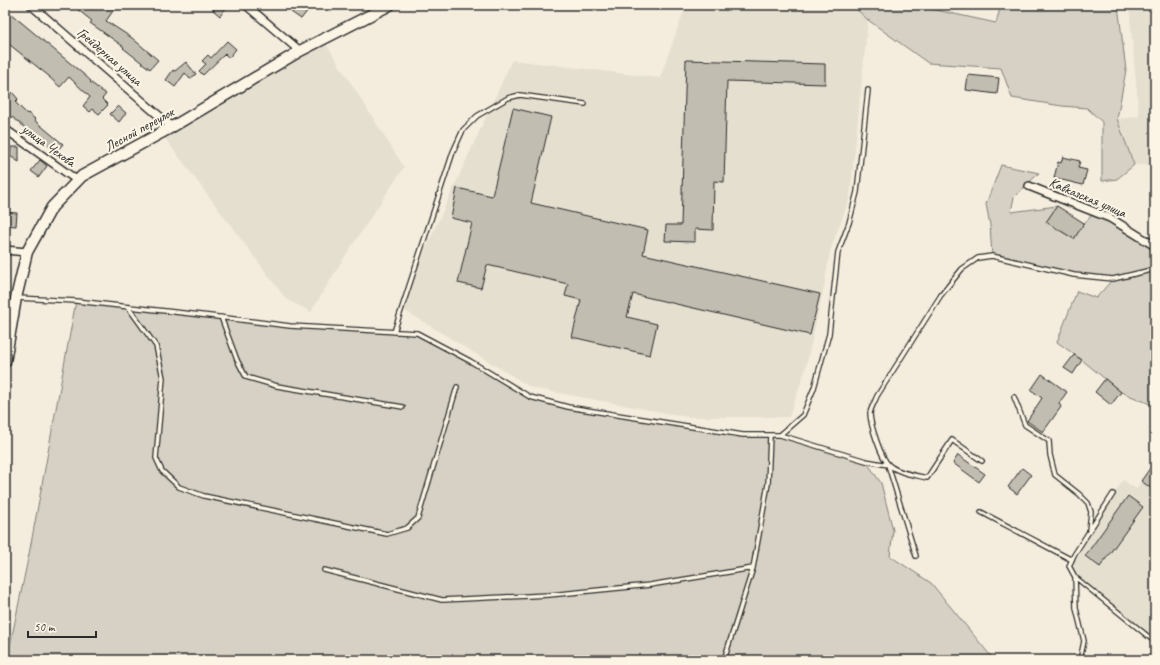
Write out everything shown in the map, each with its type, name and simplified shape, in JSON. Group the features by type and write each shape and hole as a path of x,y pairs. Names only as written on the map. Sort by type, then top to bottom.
{"main road":[{"name":"Лесной переулок","path":"5,362 16,298 28,252 52,207 82,176 172,127 300,51 390,5"}],"street":[{"name":"Грейдерная улица","path":"31,5 172,127"},
{"path":"246,5 300,51"},
{"name":"улица Чехова","path":"5,129 78,181"},
{"name":"Кавказская улица","path":"1029,186 1110,218 1155,246"},
{"path":"5,250 28,252"}],"lane":[{"path":"780,435 803,415 814,388 829,334 838,252 849,222 857,192 868,90"},
{"path":"394,332 453,152 463,130 477,116 508,98 520,95 585,104"},
{"path":"916,556 888,465 880,450 872,428 870,412 877,396 937,302 962,269 978,258 992,256 1074,275 1113,279 1151,270 1155,267"},
{"path":"16,298 76,301 290,326 417,333 470,361 530,397 568,407 744,435 780,435 866,461 888,465 906,473 927,478 952,440 982,461"},
{"path":"128,307 156,346 163,378 156,458 162,470 179,487 204,496 387,534 407,528 418,518 457,387"},
{"path":"221,317 237,360 246,377 277,386 403,407"},
{"path":"1014,398 1025,425 1049,441 1050,455 1055,475 1079,494 1088,504 1091,512 1089,532"},
{"path":"724,660 753,568 768,484 770,435"},
{"path":"1113,494 1069,566 1075,577 1155,642"},
{"path":"981,512 1072,560"},
{"path":"324,570 442,600 549,595 650,586 753,568"},
{"path":"1075,577 1076,608 1084,641 1080,660"}],"shaded area":[{"path":"686,5 852,5 868,20 850,197 830,251 825,282 805,371 789,417 687,417 532,388 399,307 512,60 660,78"},
{"path":"852,5 913,5 996,23 1001,5 1118,5 1126,70 1117,119 1134,165 1117,179 1102,181 1102,122 1087,108 1062,106 1012,98 1001,68 928,63 868,20"},
{"path":"1129,5 1155,5 1155,165 1134,165 1117,119 1139,116"},
{"path":"323,39 404,167 340,264 311,312 286,299 161,133"},
{"path":"1001,165 1039,173 1014,197 1011,212 1057,206 1047,222 1074,239 1084,223 1096,212 1155,246 1155,406 1121,392 1082,360 1057,342 1077,291 1096,298 1112,280 1074,275 992,256 990,225 986,204"},
{"path":"76,301 290,326 417,333 470,361 530,397 568,407 743,435 780,435 866,461 881,483 893,530 890,556 931,583 994,660 7,660 30,549"},
{"path":"1155,461 1155,632 1151,638 1075,577 1069,566 1074,555 1123,480 1136,489"}],"building":[{"path":"72,5 111,5 115,8 106,21 132,38 158,60 150,69 123,48 124,47 90,23 92,21"},
{"path":"216,5 228,5 220,16 213,10"},
{"path":"296,5 312,5 301,19 291,12"},
{"path":"10,13 106,94 102,99 108,105 99,114 93,109 90,112 83,106 90,97 69,77 60,87 50,77 5,41 5,19"},
{"path":"227,41 236,49 229,58 225,54 203,75 199,71 206,64 202,61 208,55 211,58"},
{"path":"686,60 825,64 825,84 727,81 724,182 714,181 713,230 695,229 695,242 665,241 666,225 681,225"},
{"path":"186,62 196,74 190,79 185,73 175,87 166,80 173,70 175,71"},
{"path":"968,75 999,78 997,94 966,90"},
{"path":"12,92 18,99 15,102 63,144 56,152 12,117 10,118 5,112 5,99"},
{"path":"118,106 126,113 119,122 110,114"},
{"path":"513,108 551,117 531,203 648,230 643,254 820,294 810,335 633,294 627,317 657,324 650,355 572,337 581,300 565,296 568,284 487,265 481,288 458,283 472,223 451,218 457,188 492,196"},
{"path":"11,147 19,147 19,162 10,156"},
{"path":"1063,157 1080,161 1078,168 1087,170 1083,185 1054,178 1058,162 1061,163"},
{"path":"40,160 47,166 39,177 31,171"},
{"path":"1057,206 1084,223 1074,239 1046,222"},
{"path":"5,212 17,213 16,226 5,225"},
{"path":"1074,355 1082,360 1073,374 1064,368"},
{"path":"1042,374 1067,392 1059,403 1061,407 1043,432 1027,421 1042,398 1031,390"},
{"path":"1105,379 1121,392 1111,405 1095,392"},
{"path":"958,455 985,474 979,482 953,463"},
{"path":"1155,461 1155,491 1141,481"},
{"path":"1022,468 1031,475 1017,494 1008,487"},
{"path":"1128,496 1143,507 1100,567 1085,556"}]}
